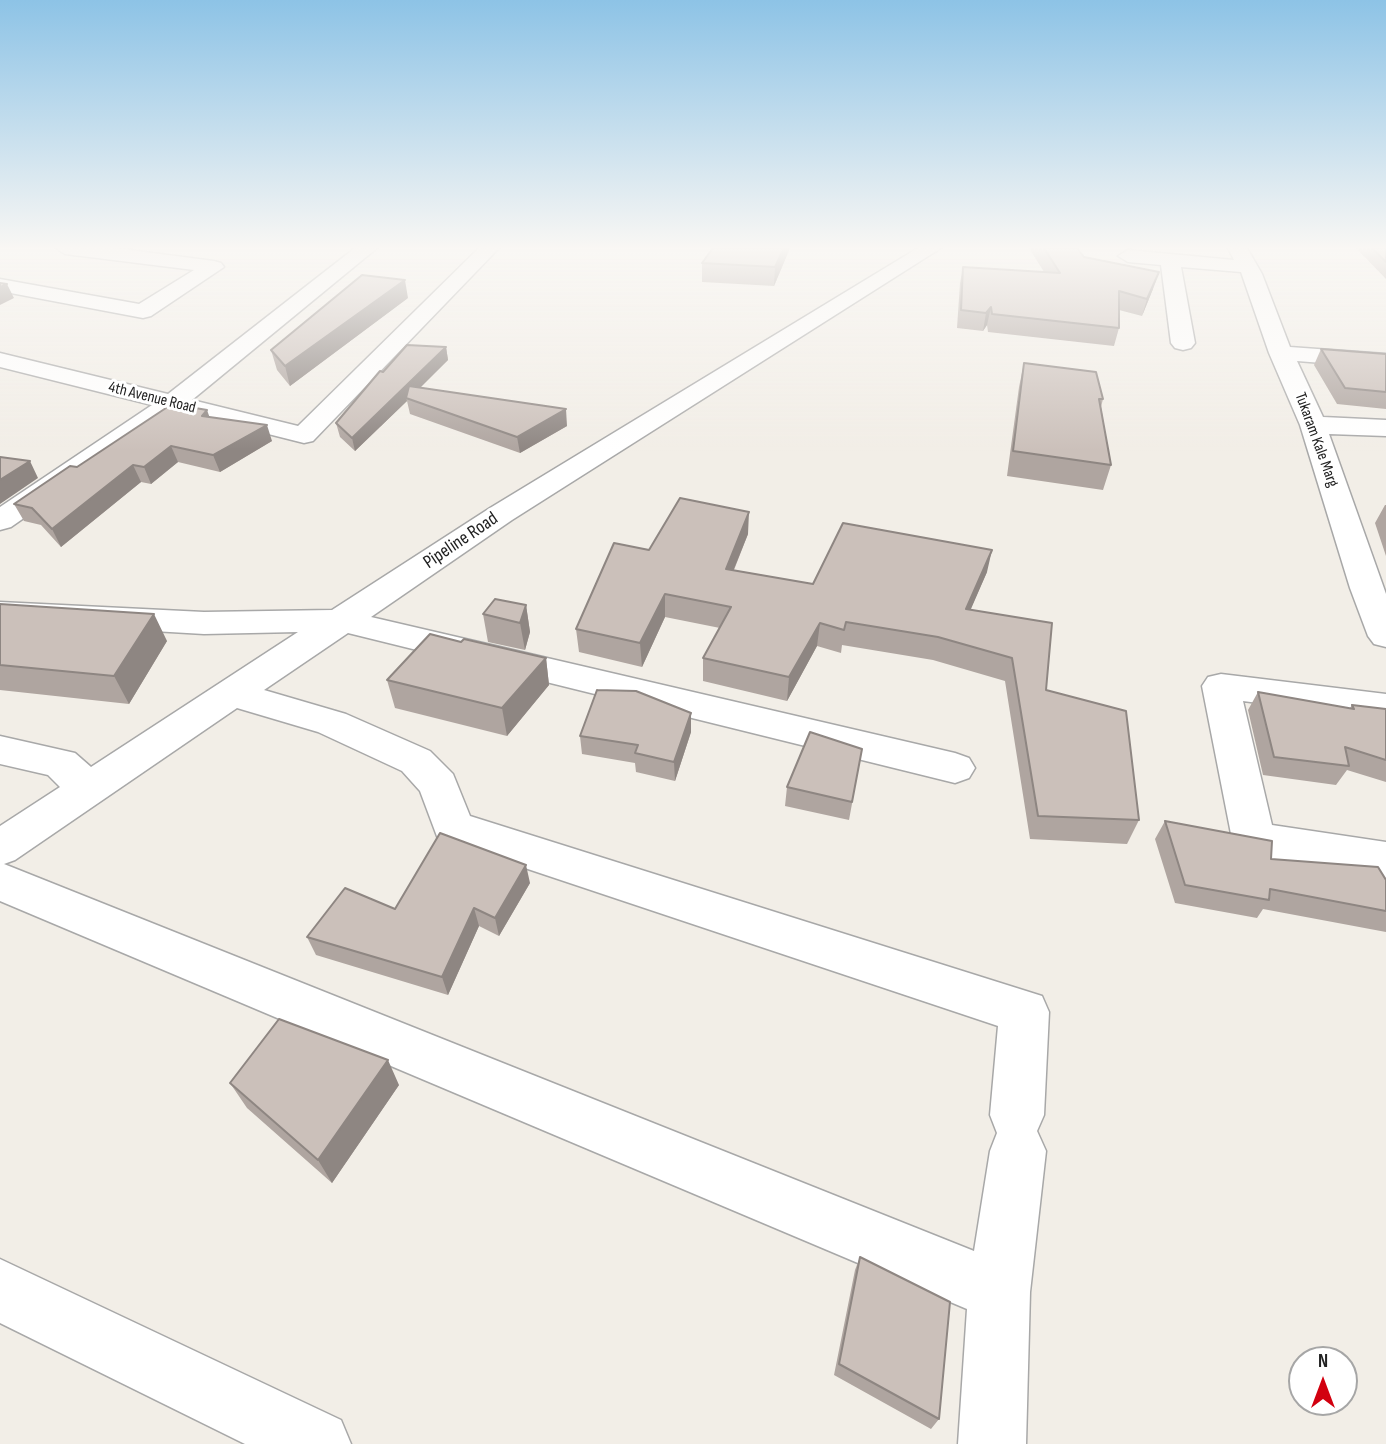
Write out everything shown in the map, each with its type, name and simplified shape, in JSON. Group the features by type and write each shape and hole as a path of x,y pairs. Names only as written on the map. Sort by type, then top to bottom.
{"street":[{"path":"0,521 172,403 283,315"},
{"name":"4th Avenue Road","path":"0,360 304,435 422,315"},
{"name":"Pipeline Road","path":"0,848 540,489 822,315"},
{"path":"1179,315 1183,343"},
{"name":"Tukaram Kale Marg","path":"1266,315 1313,425 1376,589 1386,636"},
{"path":"1281,353 1386,361"},
{"path":"1313,425 1386,428"},
{"path":"36,464 71,471"},
{"path":"0,612 204,623 344,621 955,768"},
{"path":"1386,707 1221,686 1254,839 1386,860"},
{"path":"233,694 332,723 416,761 438,785 453,827 1024,1012 1017,1133 999,1293 992,1444"},
{"path":"0,750 61,763 88,789"},
{"path":"0,881 999,1293"},
{"path":"0,1290 317,1444"}],"building":[{"path":"313,315 356,315 285,366 271,350"},
{"path":"1005,315 1119,315 1119,328"},
{"path":"407,345 446,347 352,438 336,423 380,371 383,372"},
{"path":"1321,349 1386,354 1386,392 1345,388"},
{"path":"1024,363 1096,372 1103,399 1099,399 1111,465 1013,451"},
{"path":"409,386 566,409 517,437 406,398"},
{"path":"172,404 207,410 202,416 267,425 213,455 171,446 144,467 133,465 52,529 32,508 14,504 70,466 77,467"},
{"path":"0,457 30,461 0,480"},
{"path":"680,498 749,512 726,569 813,584 843,523 992,550 966,609 1052,623 1046,690 1126,711 1139,820 1038,816 1012,658 938,637 846,622 844,630 820,623 789,677 703,658 731,607 665,594 640,643 576,629 614,543 649,550"},
{"path":"495,599 526,605 520,623 483,614"},
{"path":"0,604 154,614 114,676 0,665"},
{"path":"430,634 546,658 502,708 387,680"},
{"path":"597,690 636,691 691,713 674,762 635,753 638,745 580,736"},
{"path":"1258,692 1354,709 1352,705 1386,709 1386,760 1345,747 1349,766 1274,757"},
{"path":"810,732 862,749 852,802 787,787"},
{"path":"1165,821 1272,841 1271,859 1378,867 1386,880 1386,911 1270,889 1269,900 1185,885"},
{"path":"440,833 526,865 495,918 474,908 442,977 307,937 345,888 395,909"},
{"path":"279,1019 388,1060 318,1160 230,1083"},
{"path":"860,1257 950,1302 939,1419 839,1364"}]}
